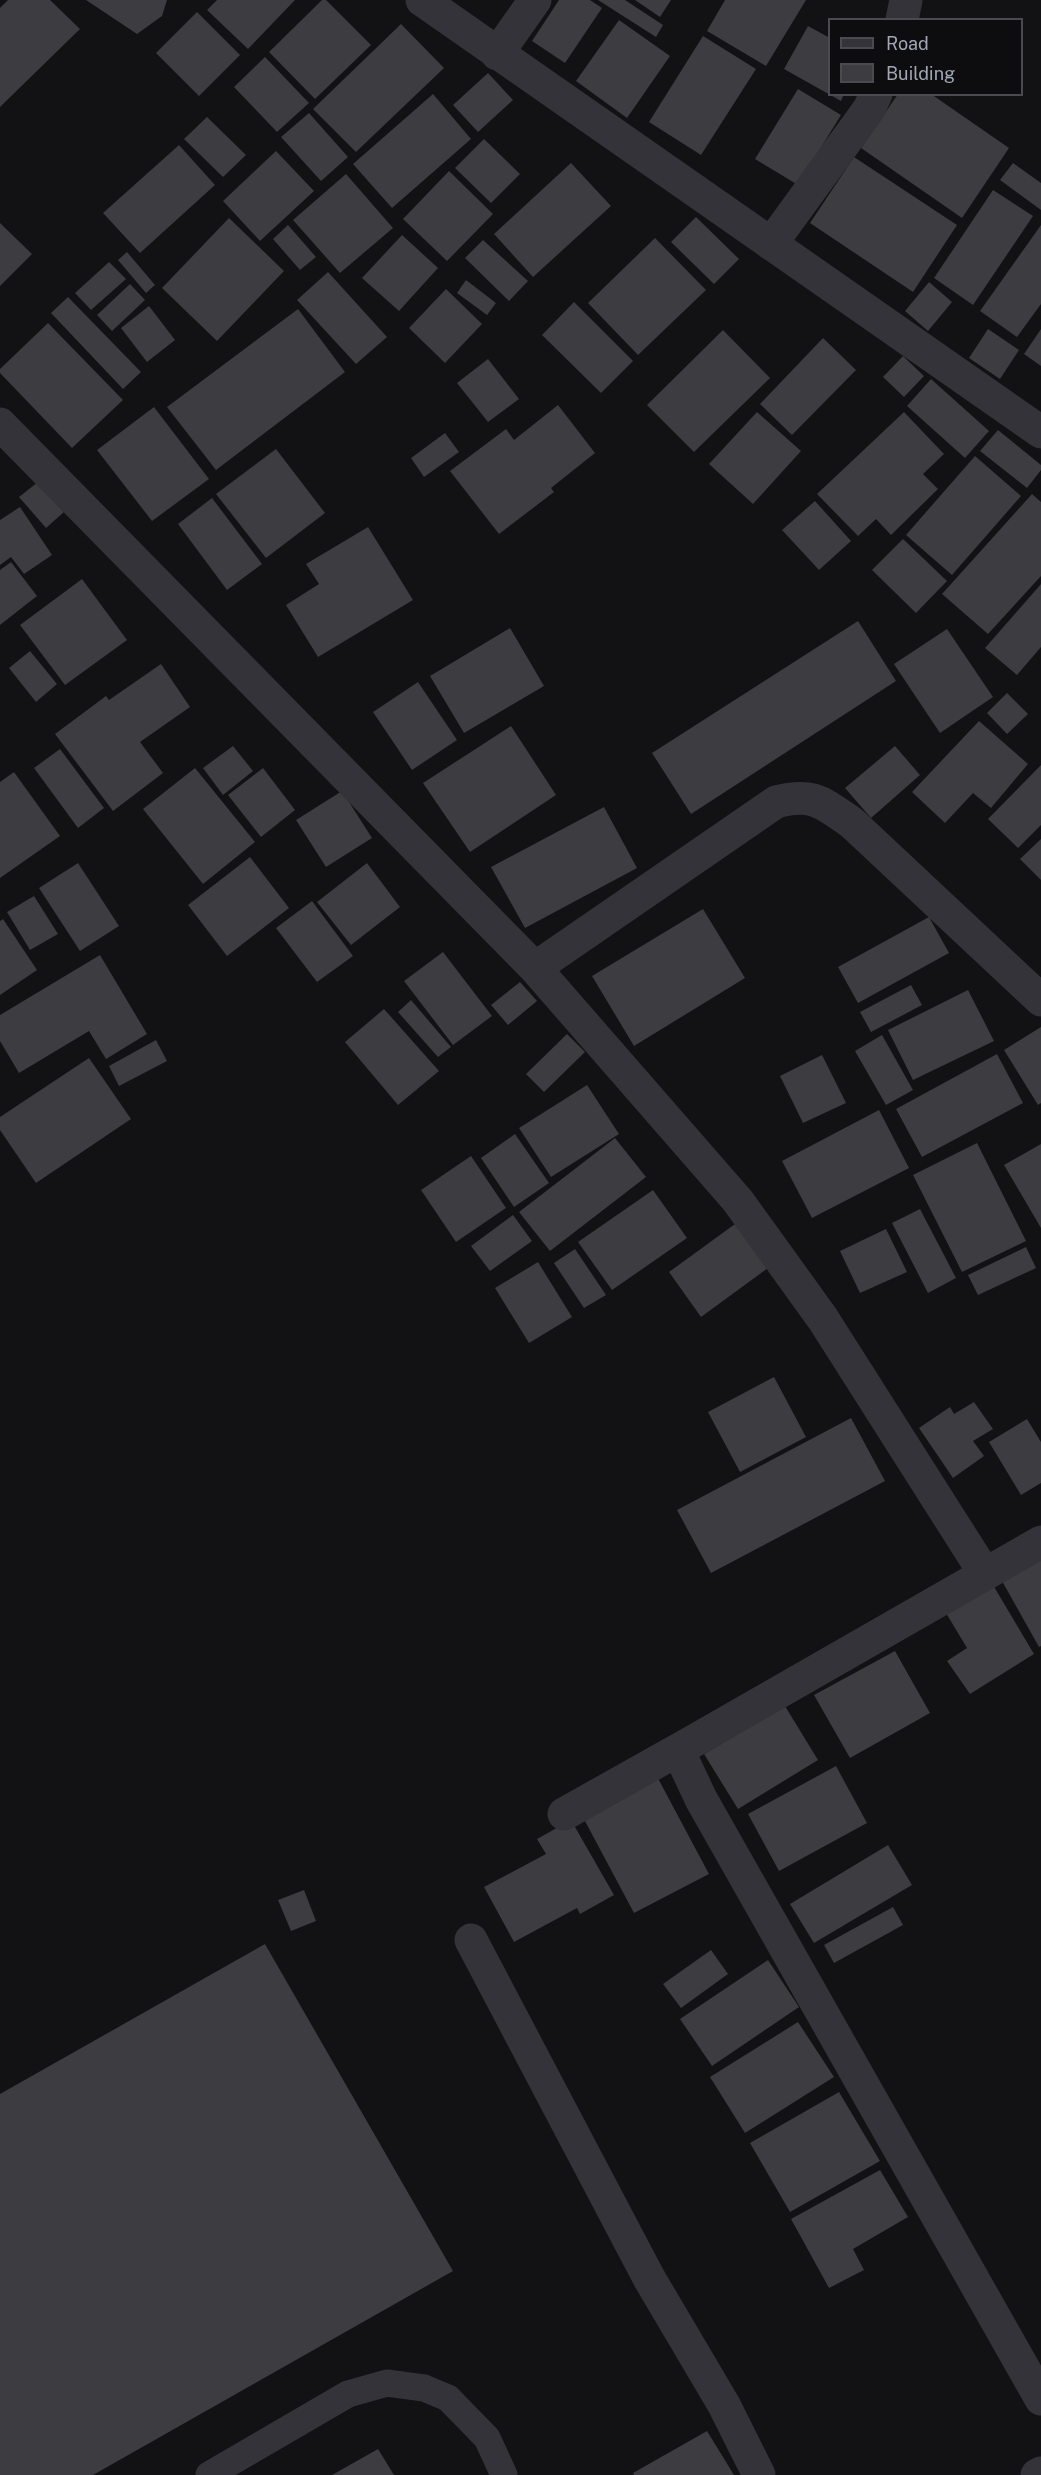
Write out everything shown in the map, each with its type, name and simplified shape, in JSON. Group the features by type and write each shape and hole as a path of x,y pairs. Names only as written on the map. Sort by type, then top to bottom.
{"street":[{"path":"422,0 1041,432"},
{"path":"497,54 535,0"},
{"path":"902,18 906,0"},
{"path":"771,244 869,109 875,96"},
{"path":"0,424 535,968 738,1202 823,1319 985,1574"},
{"path":"535,968 776,802 796,796 823,802 852,823 1041,1000"},
{"path":"564,1814 1041,1542"},
{"path":"678,1750 701,1799 1041,2399"},
{"path":"471,1940 649,2278 724,2404 759,2475"},
{"path":"1036,2475 1041,2473"}],"lane":[{"path":"209,2475 348,2394 387,2383 424,2388 448,2398 487,2438 504,2475"}],"building":[{"path":"8,0 50,0 80,29 0,107 0,8"},
{"path":"86,0 167,0 162,16 137,34"},
{"path":"217,0 295,0 248,49 207,10"},
{"path":"322,0 326,0 371,45 315,99 269,52"},
{"path":"559,0 590,0 602,8 565,63 532,41"},
{"path":"598,0 625,0 663,25 656,37"},
{"path":"635,0 671,0 660,17"},
{"path":"725,0 806,0 766,66 707,31"},
{"path":"197,12 240,55 199,96 156,53"},
{"path":"619,20 670,56 627,118 576,81"},
{"path":"401,24 444,68 356,152 313,109"},
{"path":"808,26 828,37 828,94 784,69"},
{"path":"703,36 756,69 701,155 649,122"},
{"path":"265,57 309,103 277,132 234,87"},
{"path":"488,73 513,100 478,132 453,105"},
{"path":"798,89 841,115 798,185 755,159"},
{"path":"433,94 471,139 392,208 353,164"},
{"path":"832,96 843,96 841,101"},
{"path":"897,96 934,96 1009,148 962,218 861,148"},
{"path":"309,113 348,157 321,181 281,137"},
{"path":"207,117 246,155 223,177 184,139"},
{"path":"484,139 520,174 491,203 455,168"},
{"path":"179,145 215,185 140,253 103,213"},
{"path":"276,151 314,191 260,241 223,201"},
{"path":"854,157 957,225 913,292 810,223"},
{"path":"571,163 611,206 533,277 494,234"},
{"path":"1013,163 1041,183 1041,210 1000,180"},
{"path":"449,171 493,214 447,261 403,219"},
{"path":"346,174 393,228 340,273 293,220"},
{"path":"993,190 1033,216 973,305 934,278"},
{"path":"696,217 739,259 714,284 671,242"},
{"path":"229,218 284,271 217,341 162,288"},
{"path":"0,223 32,254 0,286"},
{"path":"288,225 316,257 300,270 273,239"},
{"path":"1041,225 1041,304 1017,337 980,311"},
{"path":"402,235 438,268 399,311 362,278"},
{"path":"655,238 706,290 638,355 588,303"},
{"path":"483,240 528,281 509,301 465,258"},
{"path":"127,252 155,285 146,293 118,260"},
{"path":"109,262 126,279 91,310 75,293"},
{"path":"328,272 387,337 356,364 297,300"},
{"path":"466,280 496,303 487,315 457,293"},
{"path":"929,282 952,302 928,331 905,311"},
{"path":"130,284 145,300 112,331 97,315"},
{"path":"446,289 482,324 445,363 409,328"},
{"path":"68,297 141,372 123,389 51,313"},
{"path":"574,302 633,361 601,393 542,335"},
{"path":"149,306 175,340 147,362 121,328"},
{"path":"298,309 345,372 216,470 167,407"},
{"path":"48,323 123,400 72,448 0,373 0,369"},
{"path":"988,329 1019,350 1000,379 969,358"},
{"path":"1041,329 1041,366 1024,354"},
{"path":"723,330 770,378 694,452 647,405"},
{"path":"823,338 856,370 792,435 760,404"},
{"path":"903,356 924,376 904,397 883,377"},
{"path":"488,359 519,399 488,422 457,383"},
{"path":"931,379 989,431 965,458 907,406"},
{"path":"558,405 595,453 551,488 554,492 499,534 450,471 506,429 514,440"},
{"path":"154,407 209,479 152,521 97,450"},
{"path":"757,412 801,451 753,504 709,464"},
{"path":"904,412 944,454 923,474 938,489 891,535 876,519 858,536 817,494"},
{"path":"998,430 1041,465 1041,470 1027,488 980,451"},
{"path":"445,433 459,452 424,477 411,458"},
{"path":"276,449 325,513 266,558 216,494"},
{"path":"975,456 1021,496 952,575 906,535"},
{"path":"38,482 64,512 46,528 19,497"},
{"path":"1032,494 1041,502 1041,576 988,634 942,594"},
{"path":"212,498 262,564 227,590 178,524"},
{"path":"815,501 851,541 819,570 782,530"},
{"path":"20,507 52,555 24,574 11,557 0,565 0,520"},
{"path":"368,527 413,600 318,657 286,605 319,584 306,564"},
{"path":"903,539 947,581 916,613 872,570"},
{"path":"11,562 37,596 0,625 0,570"},
{"path":"82,579 127,640 65,685 20,625"},
{"path":"1041,584 1041,647 1017,675 985,648"},
{"path":"858,621 896,681 691,814 652,753"},
{"path":"510,628 544,686 464,733 430,676"},
{"path":"947,629 993,697 940,733 894,664"},
{"path":"30,651 57,684 36,702 9,668"},
{"path":"161,664 190,707 140,742 163,773 113,811 55,734 106,696 109,700"},
{"path":"418,682 457,740 412,770 373,712"},
{"path":"1007,693 1028,714 1007,734 987,713"},
{"path":"979,721 1028,764 991,808 973,793 945,823 912,792"},
{"path":"511,726 556,795 470,852 423,783"},
{"path":"233,746 253,771 223,795 203,768"},
{"path":"895,746 920,775 871,818 845,788"},
{"path":"60,749 104,808 78,828 34,768"},
{"path":"1041,765 1041,825 1018,848 988,819"},
{"path":"195,768 255,842 203,884 143,809"},
{"path":"263,768 295,810 261,837 228,795"},
{"path":"14,772 60,836 0,878 0,782"},
{"path":"342,791 372,838 326,867 296,820"},
{"path":"604,807 637,868 525,928 491,867"},
{"path":"1041,839 1041,880 1020,859"},
{"path":"250,857 289,908 227,956 188,905"},
{"path":"78,863 119,926 80,951 39,888"},
{"path":"367,863 400,907 351,945 317,902"},
{"path":"34,896 58,934 30,950 7,912"},
{"path":"312,901 353,956 317,982 276,928"},
{"path":"703,909 745,978 634,1046 592,976"},
{"path":"929,917 949,953 858,1003 838,967"},
{"path":"3,919 37,970 0,995 0,921"},
{"path":"443,952 492,1016 453,1045 404,981"},
{"path":"100,955 147,1034 106,1059 89,1031 19,1073 0,1041 0,1015"},
{"path":"520,982 537,1001 508,1025 491,1005"},
{"path":"911,985 922,1005 871,1032 860,1012"},
{"path":"968,990 994,1041 913,1080 888,1030"},
{"path":"411,1000 451,1047 438,1057 398,1012"},
{"path":"384,1009 439,1071 398,1105 345,1042"},
{"path":"1041,1027 1041,1103 1038,1105 1004,1050"},
{"path":"567,1034 585,1052 544,1092 526,1074"},
{"path":"882,1035 913,1090 886,1105 855,1051"},
{"path":"156,1040 167,1061 119,1086 109,1066"},
{"path":"997,1054 1023,1103 922,1157 896,1109"},
{"path":"822,1055 846,1103 803,1123 780,1076"},
{"path":"89,1058 131,1119 36,1183 0,1130 0,1117"},
{"path":"587,1085 619,1134 551,1177 519,1128"},
{"path":"879,1110 909,1168 812,1218 782,1161"},
{"path":"515,1134 549,1183 514,1207 481,1158"},
{"path":"615,1138 646,1177 550,1251 519,1212"},
{"path":"977,1143 1026,1241 962,1272 913,1175"},
{"path":"1041,1144 1041,1228 1004,1165"},
{"path":"471,1156 506,1208 456,1242 421,1190"},
{"path":"653,1190 687,1238 612,1290 578,1242"},
{"path":"920,1209 956,1278 928,1293 892,1223"},
{"path":"513,1215 532,1241 490,1271 471,1246"},
{"path":"735,1224 768,1268 701,1317 669,1272"},
{"path":"886,1229 907,1272 860,1293 840,1251"},
{"path":"1026,1247 1036,1268 978,1295 968,1275"},
{"path":"575,1249 606,1295 584,1308 554,1263"},
{"path":"538,1262 572,1317 529,1343 495,1288"},
{"path":"774,1377 806,1437 740,1472 708,1412"},
{"path":"974,1402 993,1429 973,1441 984,1456 953,1478 919,1428 950,1407 954,1414"},
{"path":"851,1418 885,1481 711,1573 677,1510"},
{"path":"1027,1419 1041,1442 1041,1483 1021,1495 989,1442"},
{"path":"1041,1560 1041,1646 1039,1647 1002,1581"},
{"path":"993,1585 1034,1654 970,1694 947,1661 967,1648 946,1613"},
{"path":"895,1651 930,1713 850,1758 814,1695"},
{"path":"785,1706 818,1760 738,1809 704,1754"},
{"path":"836,1766 867,1823 779,1871 748,1814"},
{"path":"653,1769 709,1874 634,1913 578,1808"},
{"path":"571,1820 614,1895 580,1914 577,1908 514,1942 484,1887 546,1854 537,1839"},
{"path":"888,1845 912,1885 814,1943 790,1904"},
{"path":"304,1890 316,1921 291,1931 278,1900"},
{"path":"893,1907 903,1925 834,1963 824,1945"},
{"path":"265,1944 453,2271 93,2475 0,2475 0,2094"},
{"path":"711,1950 728,1974 681,2008 663,1984"},
{"path":"768,1960 799,2007 712,2066 680,2019"},
{"path":"798,2022 834,2077 745,2133 710,2077"},
{"path":"839,2092 880,2161 790,2212 750,2143"},
{"path":"880,2170 908,2217 853,2249 864,2270 829,2288 791,2219"},
{"path":"707,2431 734,2475 634,2475 633,2473"},
{"path":"378,2449 394,2475 332,2475"}]}
